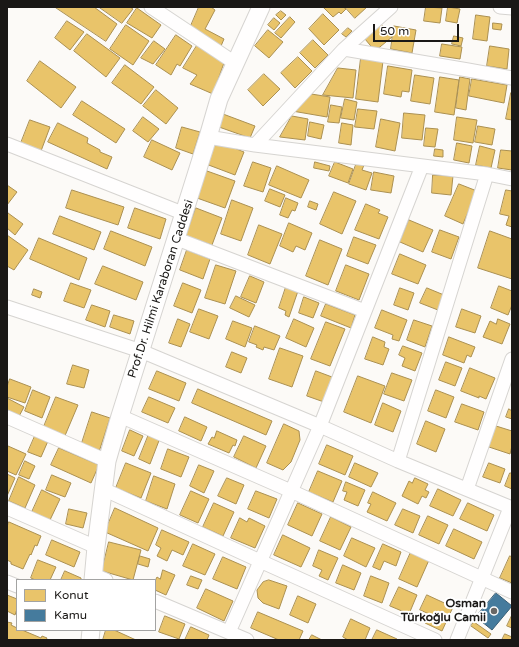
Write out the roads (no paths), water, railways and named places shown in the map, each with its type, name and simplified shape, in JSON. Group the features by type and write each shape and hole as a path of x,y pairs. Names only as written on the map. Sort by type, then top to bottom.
{"street":[{"path":"152,7 235,63"},
{"name":"Prof.Dr. Hilmi Karaboran Caddesi","path":"98,578 96,547 103,489 108,460 120,416 177,238 219,99 261,7"},
{"path":"255,146 344,48 391,7"},
{"path":"500,7 512,8"},
{"path":"344,48 512,78"},
{"path":"208,138 255,146 487,174 512,179"},
{"path":"7,144 184,214"},
{"path":"229,632 320,426 422,166"},
{"path":"398,461 487,174"},
{"path":"177,238 365,311"},
{"path":"7,307 141,352 320,426 398,461 511,508 458,640"},
{"path":"467,489 512,359"},
{"path":"120,416 291,491 512,592"},
{"path":"7,417 108,460"},
{"path":"103,489 260,562 435,640"},
{"path":"7,508 96,547"},
{"path":"156,601 247,640"}],"place":[{"name":"Osman Türkoğlu Camii","path":"494,611"}]}
